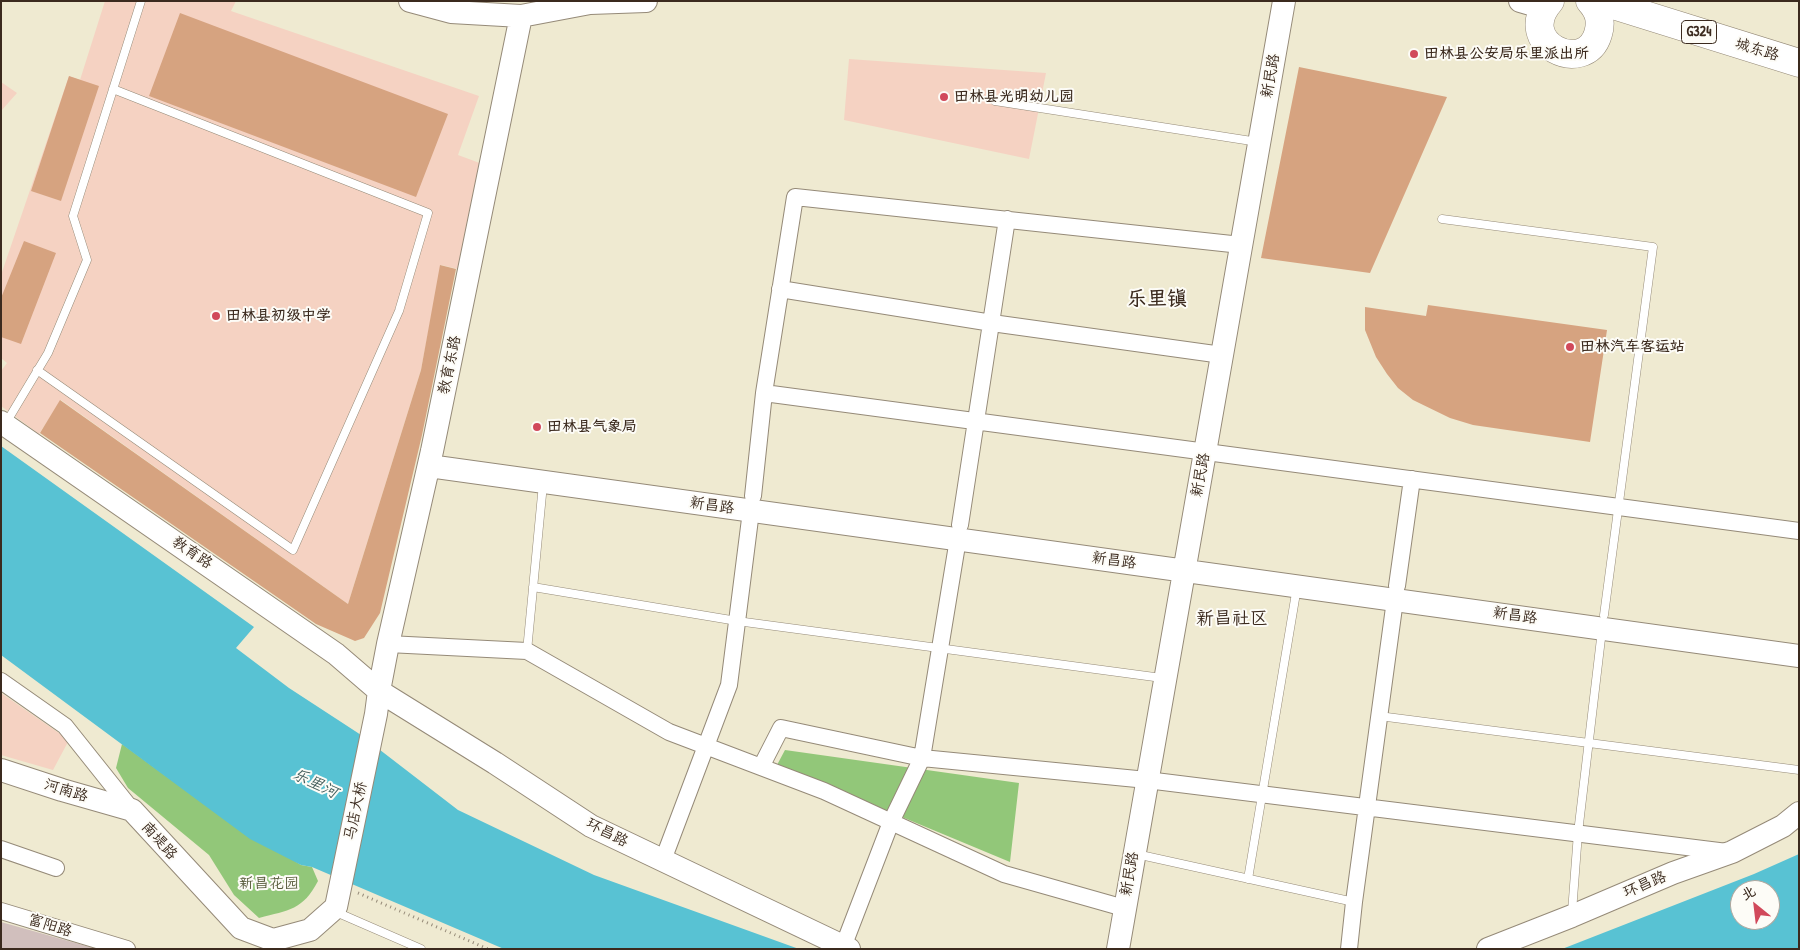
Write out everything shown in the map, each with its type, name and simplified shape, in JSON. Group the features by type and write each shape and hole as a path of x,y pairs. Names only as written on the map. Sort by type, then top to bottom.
{"highway":[{"path":"1538,4 1539,27 1547,44 1554,50 1564,54 1573,54 1587,49 1597,37 1600,17 1590,1"},
{"name":"城东路","path":"1600,1 1799,63"}],"street":[{"path":"410,1 433,5 451,12 521,16 590,3 646,1"},
{"name":"新民路","path":"1118,949 1146,780 1206,452 1284,1"},
{"name":"教育东路","path":"376,714 388,644 430,459 521,16"},
{"path":"663,860 729,686 764,393 795,197 1241,246"},
{"path":"846,948 891,822 922,758 977,421 1007,219"},
{"path":"780,289 992,323 1222,354"},
{"path":"764,393 1799,531"},
{"name":"教育路","path":"3,424 328,648 379,691"},
{"name":"新昌路","path":"430,459 543,482 752,504"},
{"name":"新昌路","path":"430,459 1185,564 1298,587 1396,593"},
{"path":"1349,949 1412,479"},
{"name":"新昌路","path":"1185,564 1231,564 1396,593 1604,622 1799,656"},
{"name":"新昌路","path":"1604,622 1799,642"},
{"path":"388,644 526,651 669,732 824,791 1004,874 1124,908"},
{"name":"南堤路","path":"1,682 65,726 132,810 241,928 273,940 310,930 334,909"},
{"name":"环昌路","path":"379,691 495,762 591,826 846,948"},
{"name":"马店大桥","path":"334,909 376,714"},
{"path":"761,767 780,728 922,758 1146,780 1732,852"},
{"name":"河南路","path":"1,770 132,810"},
{"name":"环昌路","path":"1488,949 1673,873 1732,852 1783,826 1799,813"},
{"path":"1,849 56,868"},
{"name":"富阳路","path":"1,911 127,949"}],"lane":[{"path":"3,424 48,353 87,260 73,216 141,1"},
{"path":"38,370 293,550 399,311 428,213 113,89"},
{"path":"995,101 1260,142"},
{"path":"1442,219 1653,248 1618,507 1578,833 1572,916"},
{"path":"526,651 543,482"},
{"path":"533,587 736,621 1164,679"},
{"path":"1248,879 1298,587"},
{"path":"1379,716 1799,770"},
{"path":"1134,853 1354,902"},
{"path":"334,909 421,949"}],"path":[{"path":"334,909 359,892 488,949"}],"shaded area":[{"name":"田林县初级中学","path":"105,1 236,1 231,11 479,96 458,155 485,165 458,269 441,265 421,370 348,604 61,400 39,434 1,406 1,371 7,363 1,358 1,275 69,76 80,80"},
{"name":"田林县光明幼儿园","path":"849,59 1046,73 1029,159 844,120"},
{"path":"1,82 17,93 1,111"},
{"path":"1,693 69,740 53,770 1,755"},
{"path":"1,922 97,949 1,949"}],"green space":[{"name":"新昌花园","path":"122,744 203,803 301,865 312,867 318,881 307,898 287,910 259,918 234,895 209,855 128,788 116,768"},
{"path":"785,750 1019,783 1010,862 777,765"}],"water":[{"name":"乐里河","path":"1,446 254,627 236,648 289,688 358,733 458,810 594,875 799,949 504,949 312,867 301,865 250,839 1,655"},
{"path":"1799,854 1799,949 1562,949 1730,883 1730,930 1780,930 1780,880 1739,880"}],"building":[{"path":"180,13 448,114 416,197 149,96"},
{"path":"1299,67 1447,97 1370,273 1261,258"},
{"path":"69,76 99,86 61,201 31,191"},
{"path":"24,241 56,253 21,344 1,337 1,298"},
{"path":"440,265 456,269 422,435 380,613 364,638 355,641 316,624 40,433 60,400 348,604 421,370"},
{"path":"1428,305 1607,330 1590,442 1473,425 1450,418 1413,400 1398,388 1376,357 1365,330 1365,307 1426,316"}],"place":[{"name":"田林县公安局乐里派出所","path":"1414,54"},
{"name":"田林县光明幼儿园","path":"944,97"},
{"name":"田林县初级中学","path":"216,316"},
{"name":"田林汽车客运站","path":"1570,347"},
{"name":"田林县气象局","path":"537,427"}],"district":[{"name":"乐里镇","path":"1157,300"},
{"name":"新昌社区","path":"1232,619"}]}
